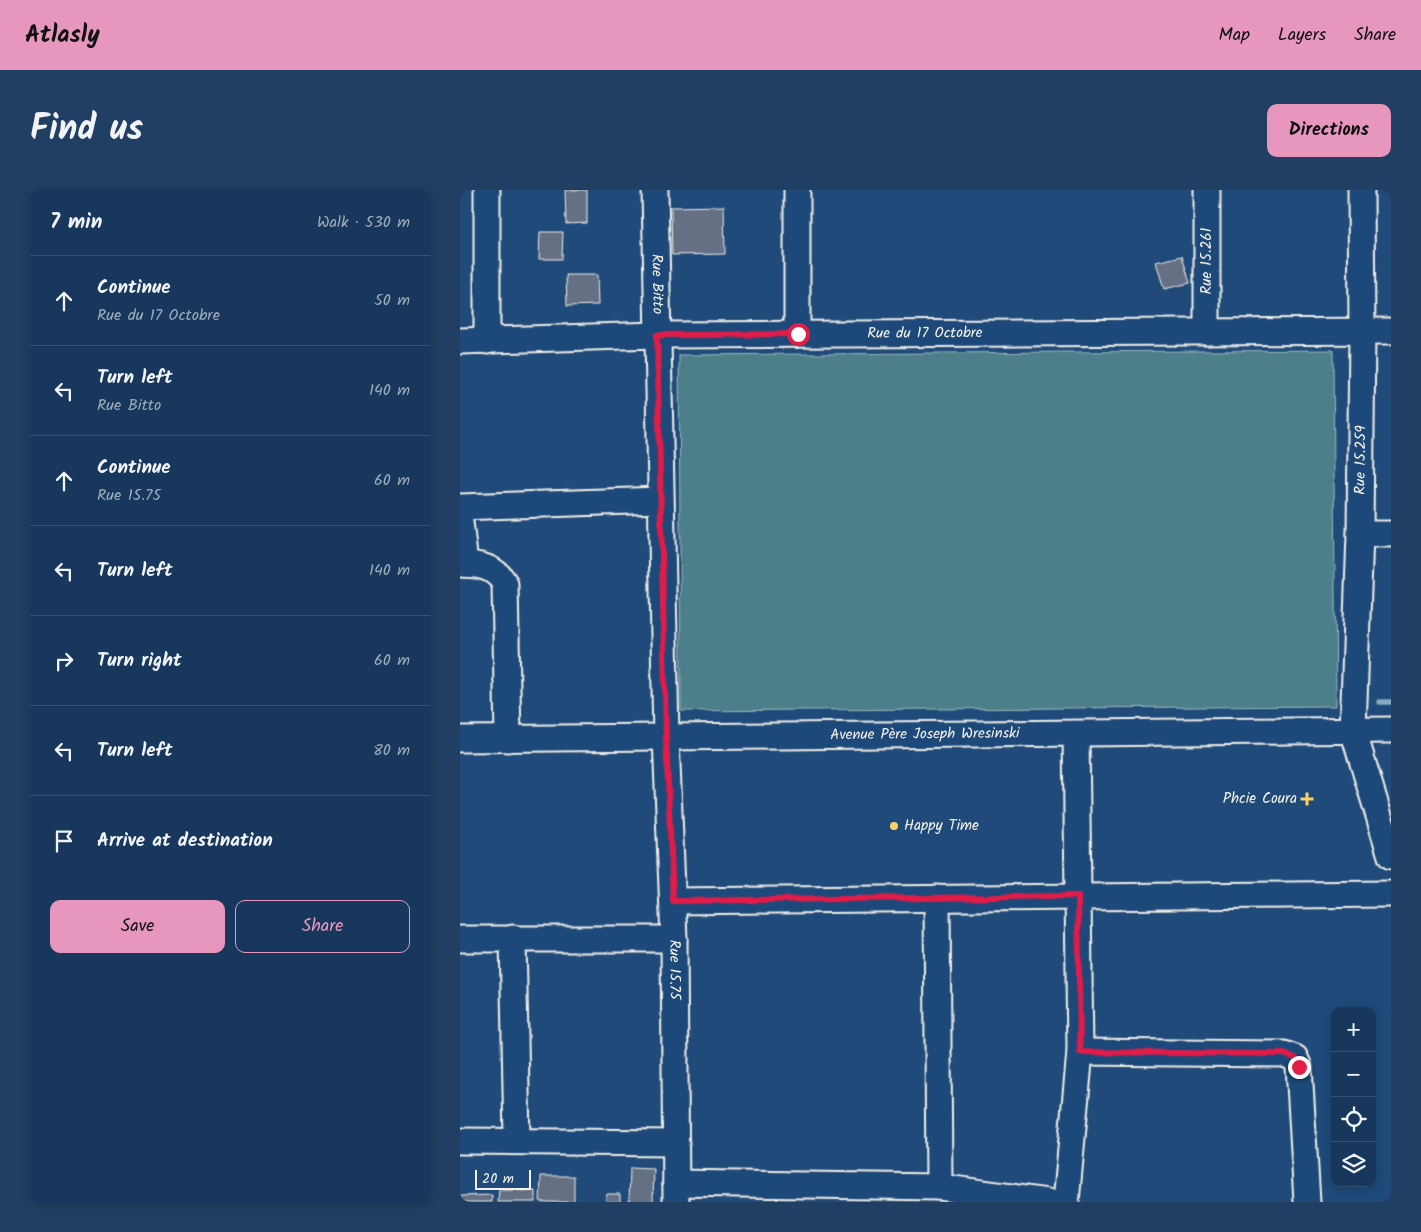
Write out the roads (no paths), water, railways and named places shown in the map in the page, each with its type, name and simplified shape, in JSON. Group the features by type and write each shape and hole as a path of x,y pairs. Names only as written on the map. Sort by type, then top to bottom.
{"street":[{"path":"487,190 487,340"},
{"name":"Rue Bitto","path":"655,190 666,737"},
{"path":"797,190 798,334"},
{"name":"Rue 15.261","path":"1206,332 1207,190"},
{"name":"Rue 15.259","path":"1361,190 1360,534 1353,730 1391,856"},
{"name":"Rue du 17 Octobre","path":"460,341 657,335 1391,331"},
{"path":"460,508 660,500"},
{"path":"460,522 462,564 483,566 500,575 505,584 508,739"},
{"path":"1360,534 1391,534"},
{"name":"Avenue Père Joseph Wresinski","path":"460,740 1391,730"},
{"path":"1066,1202 1080,1052 1076,734"},
{"name":"Rue 15.75","path":"666,737 674,939 676,1193"},
{"path":"673,901 1391,894"},
{"path":"937,898 939,1187"},
{"path":"513,938 517,1140"},
{"path":"460,939 674,939"},
{"path":"1080,1052 1284,1054 1295,1058 1299,1067 1307,1202"},
{"path":"460,1141 517,1140 676,1143"},
{"path":"676,1193 830,1194 939,1187 1048,1202"}],"waterway":[{"path":"1380,702 1391,702"}],"place":[{"name":"Phcie Coura","path":"1307,799"},
{"name":"Happy Time","path":"894,826"}]}
